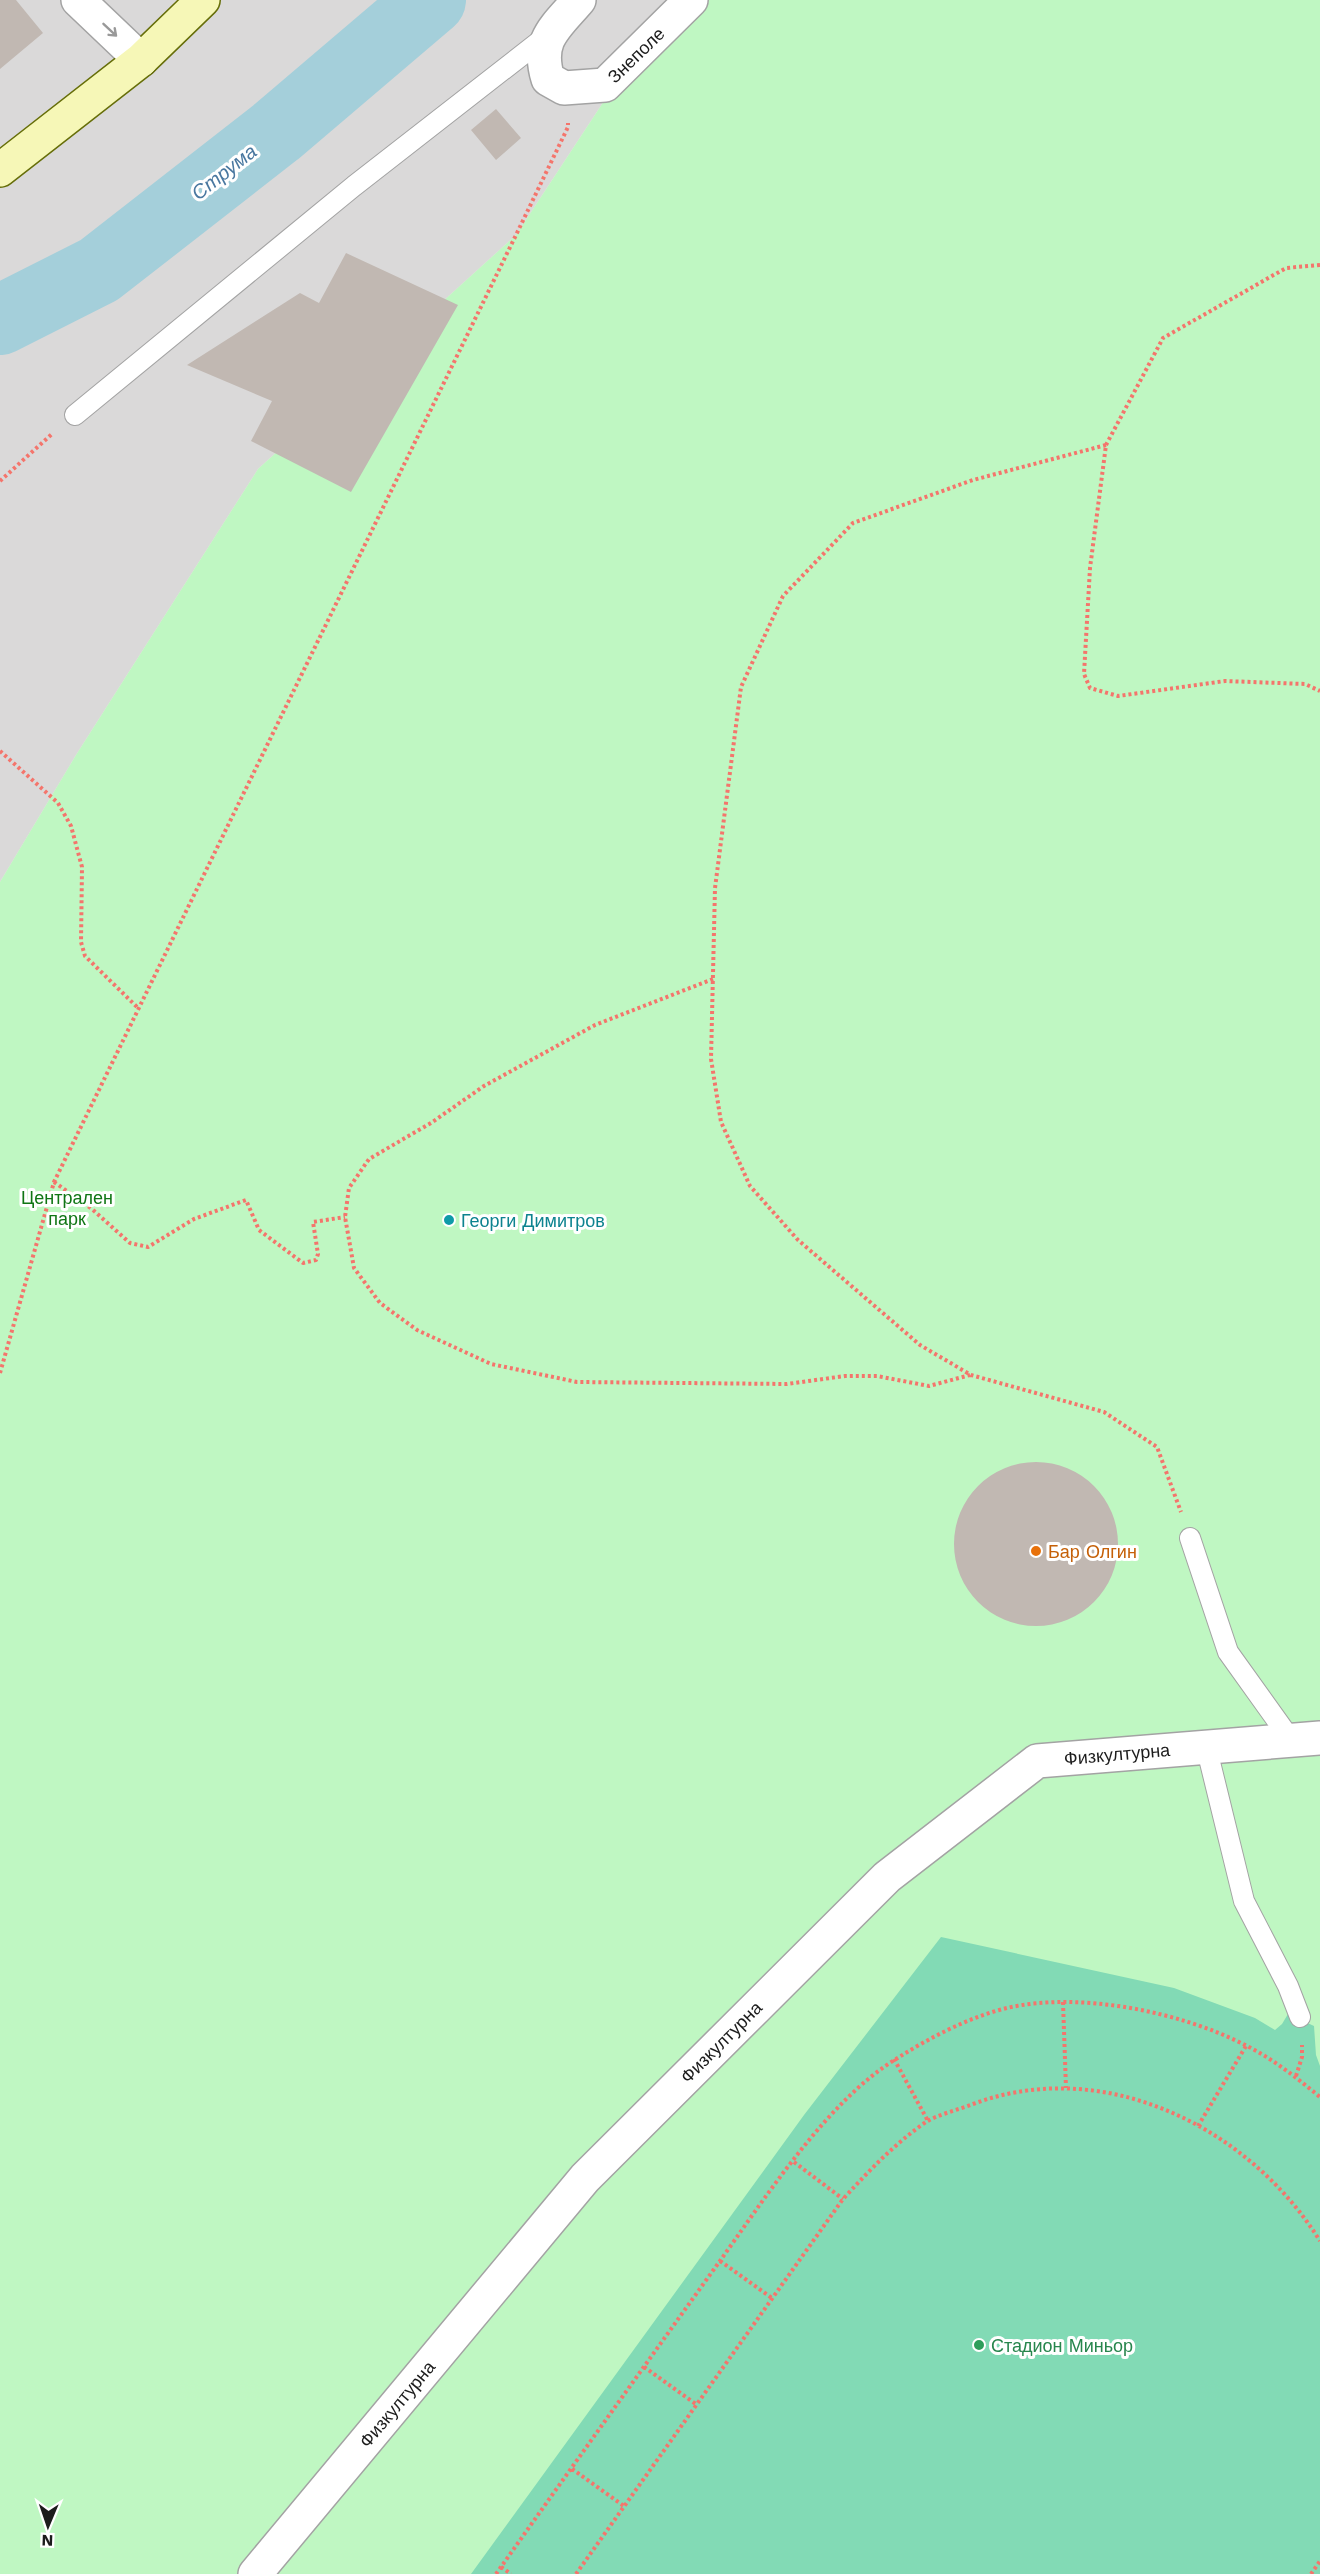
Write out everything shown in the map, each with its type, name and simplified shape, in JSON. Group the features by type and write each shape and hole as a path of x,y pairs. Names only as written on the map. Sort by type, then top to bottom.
{"main road":[{"path":"0,170 141,60 203,0"}],"street":[{"path":"78,0 141,60"},
{"path":"564,88 548,79 542,60 549,34 579,0"},
{"name":"Знеполе","path":"564,88 605,85 691,0"},
{"name":"Физкултурна","path":"255,2574 585,2178 887,1877 1036,1761 1306,1739"}],"lane":[{"path":"75,415 354,186 549,34"},
{"path":"1190,1538 1228,1653 1306,1739"},
{"path":"1206,1746 1244,1901 1288,1986 1300,2017"}],"path":[{"path":"0,1372 54,1182 568,127 564,88"},
{"path":"1320,265 1286,268 1163,338 1106,445 1087,615 1084,674 1090,688 1118,696 1226,681 1305,684 1320,691"},
{"path":"0,481 75,415"},
{"path":"1106,445 973,480 853,523 783,596 741,687 715,888 711,1059 721,1122 750,1186 798,1240 860,1296 920,1345 970,1375 1104,1412 1156,1447 1190,1538"},
{"path":"0,751 58,802 71,826 82,867 81,942 86,956 139,1010"},
{"path":"713,979 595,1025 484,1086 431,1123 369,1159 349,1188 345,1217 354,1268 380,1303 417,1330 492,1364 577,1382 787,1384 845,1376 877,1376 929,1386 970,1375"},
{"path":"54,1182 92,1209 130,1243 148,1247 194,1219 246,1200 259,1230 303,1263 316,1260 318,1254 313,1222 345,1217"},
{"path":"1062,2002 1066,2088"},
{"path":"496,2574 720,2261 794,2162 823,2126 862,2085 894,2060 953,2028 1008,2008 1062,2002 1116,2007 1186,2021 1246,2046 1296,2076 1320,2097"},
{"path":"1198,2126 1246,2046"},
{"path":"894,2060 928,2121"},
{"path":"576,2574 843,2199 882,2156 928,2121 992,2097 1031,2090 1066,2088 1110,2093 1164,2108 1224,2140 1268,2177 1306,2219 1320,2241"},
{"path":"794,2162 843,2199"},
{"path":"720,2261 772,2298"},
{"path":"644,2367 697,2405"},
{"path":"572,2469 624,2506"},
{"path":"1311,2574 1320,2561"},
{"path":"501,2567 511,2574"}],"shaded area":[{"path":"0,0 691,0 627,66 516,235 258,469 76,755 0,882"}],"green space":[{"name":"Централен парк","path":"691,0 1320,0 1320,2574 0,2574 0,882 76,755 258,469 516,235 627,66"},
{"name":"Стадион Миньор","path":"941,1937 1174,1988 1255,2018 1275,2030 1288,2014 1314,2026 1316,2055 1320,2066 1320,2574 471,2574 804,2115"}],"building":[{"path":"0,0 16,0 43,33 0,69"},
{"path":"496,109 521,138 496,160 471,130"},
{"path":"346,253 458,305 351,492 251,441 272,401 187,365 300,293 319,303"},
{"name":"Бар Олгин","path":"1036,1462 1067,1468 1094,1486 1112,1513 1118,1544 1112,1575 1094,1602 1067,1620 1036,1626 1005,1620 978,1602 960,1575 954,1544 960,1513 978,1486 1005,1468"}],"waterway":[{"name":"Струма","path":"0,320 99,270 276,132 431,0"}],"place":[{"name":"Георги Димитров","path":"449,1220"},
{"name":"Бар Олгин","path":"1036,1551"},
{"name":"Стадион Миньор","path":"979,2345"}]}
